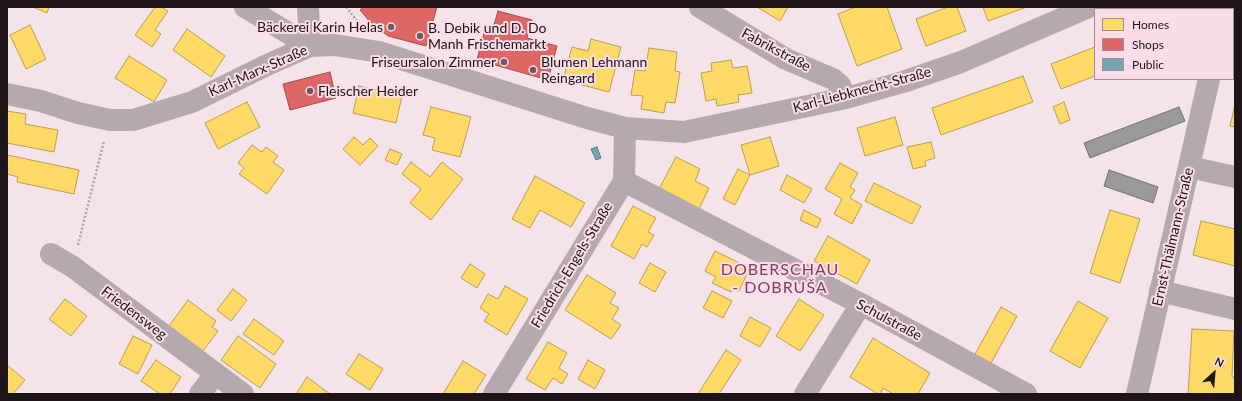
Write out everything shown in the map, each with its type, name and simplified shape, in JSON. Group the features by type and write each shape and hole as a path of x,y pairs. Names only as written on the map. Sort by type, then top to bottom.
{"street":[{"path":"244,7 310,46"},
{"path":"308,7 310,46"},
{"name":"Fabrikstraße","path":"700,7 786,59 833,79 840,85 846,98"},
{"name":"Karl-Liebknecht-Straße","path":"626,128 684,132 846,98 903,82 961,62 1089,7"},
{"name":"Karl-Marx-Straße","path":"7,94 41,101 78,113 110,120 133,120 192,102 267,65 310,46 335,45 379,52 587,118 626,128"},
{"name":"Ernst-Thälmann-Straße","path":"1137,394 1209,80"},
{"name":"Friedrich-Engels-Straße","path":"494,394 624,181 626,128"},
{"path":"1189,167 1235,177"},
{"name":"Schulstraße","path":"624,181 861,304 1026,394"},
{"name":"Friedensweg","path":"52,254 73,267 242,394"},
{"path":"1160,291 1235,309"},
{"path":"805,394 861,304"},
{"path":"200,394 215,374"}],"path":[{"path":"73,267 110,120"}],"building: Homes":[{"path":"33,7 49,7 47,13"},
{"path":"155,7 161,7 168,11 155,30 161,34 152,47 135,35"},
{"path":"757,7 788,7 780,21"},
{"path":"855,7 887,7 902,49 857,66 838,14"},
{"path":"948,7 957,7 966,31 926,46 916,19"},
{"path":"983,7 1027,7 988,21"},
{"path":"30,25 46,59 26,69 10,35"},
{"path":"187,29 225,56 211,77 173,50"},
{"path":"591,39 621,47 609,92 563,80 572,47 588,51"},
{"path":"1094,47 1094,76 1061,89 1051,64"},
{"path":"649,48 677,52 675,71 680,72 675,103 666,102 664,113 641,109 643,96 631,95 635,70 645,71"},
{"path":"129,56 167,80 154,102 115,78"},
{"path":"731,60 733,68 747,66 752,93 738,95 739,102 717,106 716,99 706,101 701,73 712,71 711,63"},
{"path":"1023,76 1033,102 941,135 932,108"},
{"path":"359,86 402,96 396,123 353,113"},
{"path":"247,102 260,127 218,149 205,123"},
{"path":"1064,102 1070,120 1060,124 1053,107"},
{"path":"1235,104 1235,127 1230,126"},
{"path":"431,107 471,117 460,157 432,150 435,138 423,135"},
{"path":"7,111 26,114 25,124 58,130 54,152 7,143"},
{"path":"895,117 903,145 865,156 857,128"},
{"path":"354,137 363,145 370,138 378,146 360,165 343,149"},
{"path":"770,137 779,166 750,175 741,145"},
{"path":"931,142 935,158 925,161 926,166 913,169 907,147"},
{"path":"252,145 262,152 266,147 278,156 273,162 284,170 267,194 239,174 244,168 238,163"},
{"path":"390,149 402,154 397,165 385,160"},
{"path":"7,155 79,170 74,194 17,182 18,177 7,174"},
{"path":"676,157 700,169 695,181 709,188 699,209 659,189"},
{"path":"411,162 430,177 442,162 463,179 431,220 410,203 421,189 402,174"},
{"path":"840,163 858,173 850,187 855,190 850,198 862,205 852,224 834,214 842,199 825,189"},
{"path":"738,169 750,175 735,205 723,199"},
{"path":"787,175 812,189 804,203 780,190"},
{"path":"535,176 585,203 571,227 540,210 530,228 512,219"},
{"path":"874,183 921,206 912,224 865,201"},
{"path":"633,206 656,218 648,232 654,235 647,247 642,244 634,259 611,246"},
{"path":"804,210 821,219 817,228 800,220"},
{"path":"1110,210 1140,219 1120,283 1090,273"},
{"path":"1201,221 1235,229 1235,266 1193,255"},
{"path":"828,236 870,260 857,284 814,261"},
{"path":"715,251 750,268 739,291 733,288 731,292 712,283 716,277 705,271"},
{"path":"650,263 666,272 655,292 639,283"},
{"path":"470,264 485,274 477,288 461,278"},
{"path":"587,275 616,293 610,303 619,308 612,319 621,325 611,339 565,310"},
{"path":"505,286 528,299 507,335 484,321 489,314 480,308 488,294 498,299"},
{"path":"233,289 247,300 231,321 217,310"},
{"path":"712,291 732,301 723,318 703,308"},
{"path":"65,299 87,316 71,336 49,319"},
{"path":"799,299 824,315 800,351 776,336"},
{"path":"188,300 216,321 212,327 218,331 203,351 169,326"},
{"path":"1078,301 1108,318 1080,368 1050,351"},
{"path":"1001,307 1017,316 990,365 974,356"},
{"path":"750,317 771,328 760,347 740,336"},
{"path":"254,319 284,341 274,355 243,334"},
{"path":"1192,329 1234,331 1232,377 1235,377 1235,394 1188,394"},
{"path":"133,336 152,345 138,374 119,364"},
{"path":"238,336 276,364 260,388 221,360"},
{"path":"873,338 930,373 918,394 893,394 883,388 880,394 878,394 850,377"},
{"path":"548,342 567,353 559,368 568,374 562,384 553,378 545,390 526,379"},
{"path":"726,350 741,360 719,394 698,394"},
{"path":"359,354 383,369 370,390 346,374"},
{"path":"156,360 181,377 170,394 160,394 141,381"},
{"path":"588,360 605,370 595,389 578,379"},
{"path":"463,361 486,375 474,394 443,394"},
{"path":"7,365 25,380 13,394 7,394"},
{"path":"307,377 330,394 296,394"}],"building: Shops":[{"path":"363,7 437,7 426,46 388,36 370,22 360,10"},
{"path":"498,11 532,20 527,38 557,46 548,80 477,60 484,33 491,35"},
{"name":"Fleischer Heider","path":"330,72 336,98 290,110 283,84"}],"building: Public":[{"path":"597,147 601,158 596,160 591,149"}],"building: Industry":[{"path":"1179,107 1185,121 1090,158 1084,143"},
{"path":"1109,170 1158,187 1153,203 1104,186"}],"place":[{"name":"Bäckerei Karin Helas","path":"391,27"},
{"name":"B. Debik und D. Do Manh Frischemarkt","path":"420,36"},
{"name":"Friseursalon Zimmer","path":"504,62"},
{"name":"Blumen Lehmann Reingard","path":"533,70"},
{"name":"Fleischer Heider","path":"310,91"}],"district":[{"name":"DOBERSCHAU - DOBRUŠA","path":"780,279"}]}
